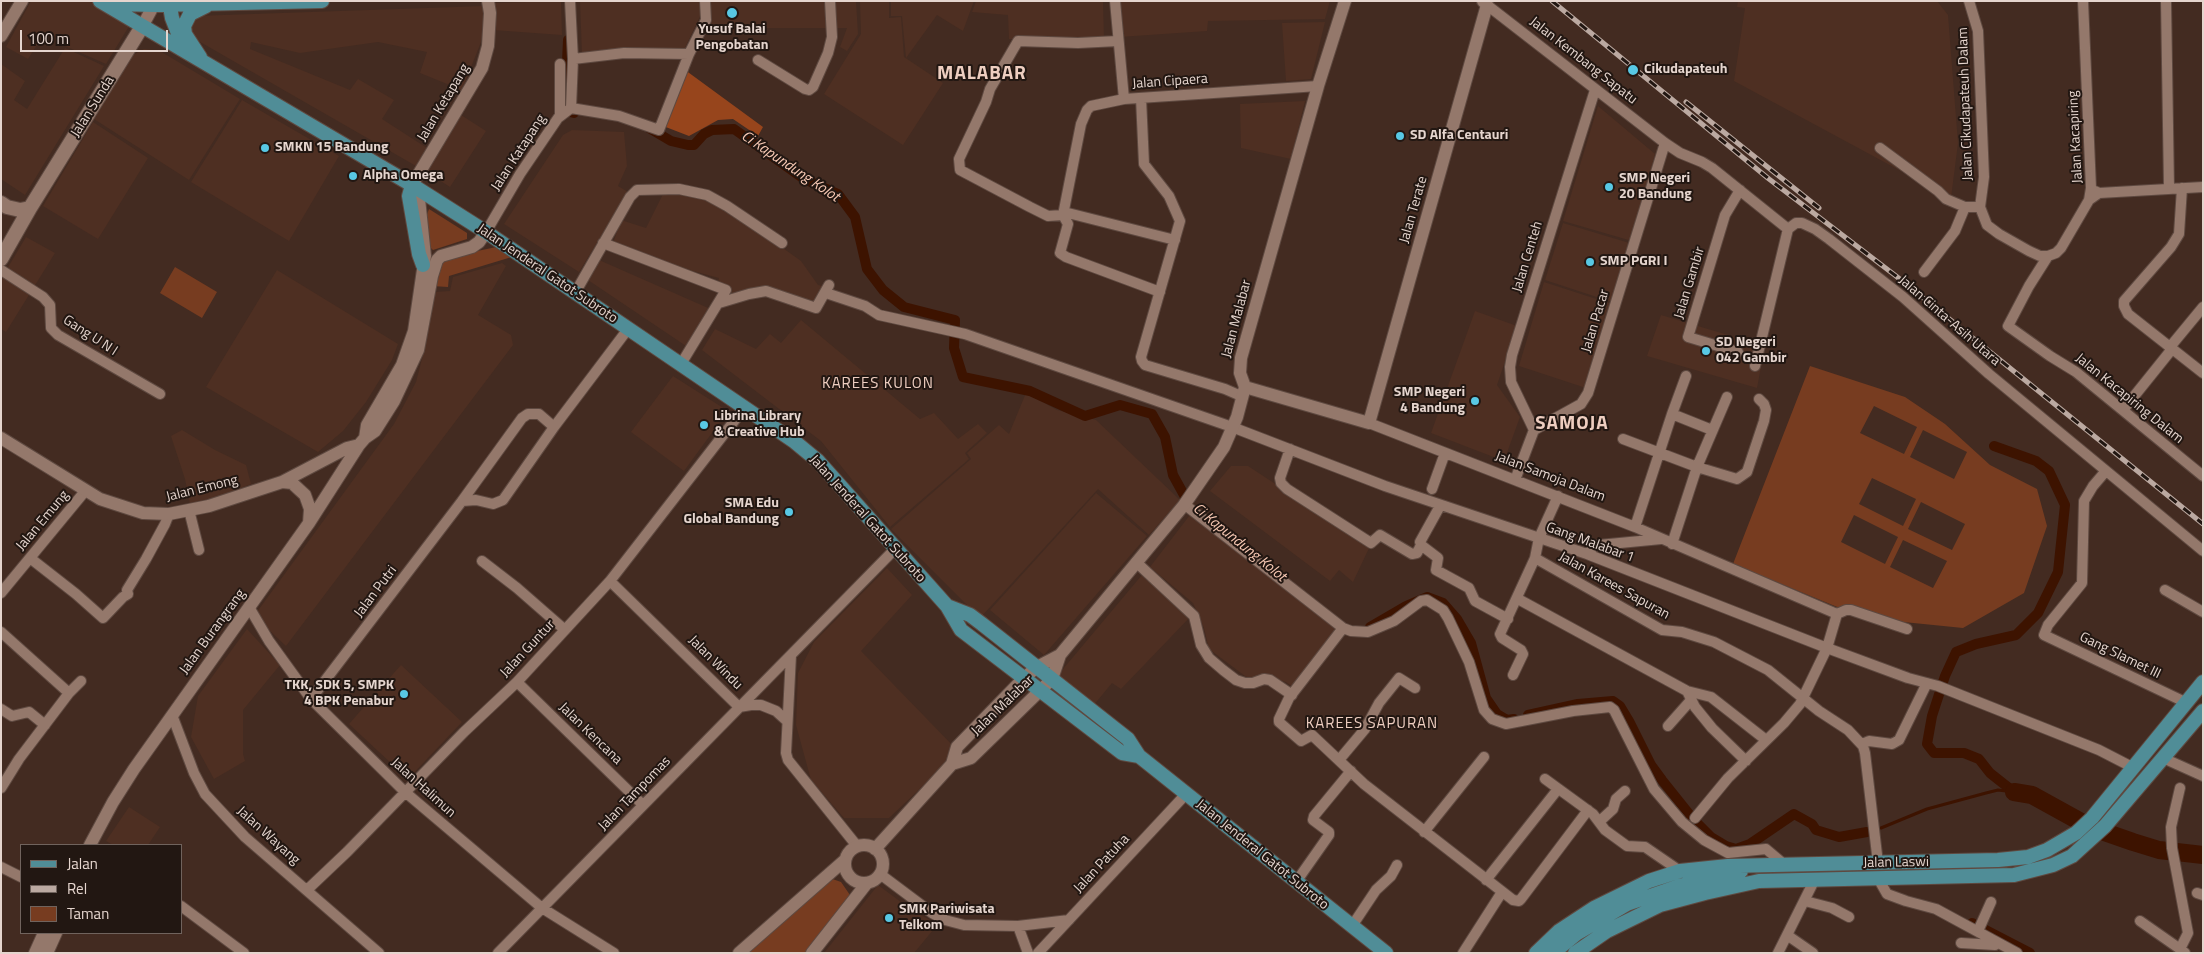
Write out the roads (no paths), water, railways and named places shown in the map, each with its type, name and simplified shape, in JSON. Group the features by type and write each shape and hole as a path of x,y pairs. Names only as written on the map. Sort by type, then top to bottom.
{"main road":[{"name":"Jalan Jenderal Gatot Subroto","path":"100,1 415,187 486,232 745,407 818,461 947,606 961,630 1122,753 1140,756"},
{"path":"111,1 119,4 322,1"},
{"path":"193,1 210,4"},
{"path":"162,3 176,32 192,55"},
{"path":"206,64 185,34 184,26 190,14 210,4"},
{"name":"Jalan Sunda","path":"1,259 25,216 143,25"},
{"path":"415,187 408,196 419,254 423,265"},
{"path":"4,205 20,210 25,216"},
{"name":"Jalan Jenderal Gatot Subroto","path":"947,606 970,615 1037,667 1128,739 1140,756 1186,794 1386,953"},
{"name":"Jalan Laswi","path":"1536,953 1559,931 1594,908 1676,869 1998,860 2028,856 2047,850 2076,833 2092,818 2203,682"},
{"name":"Jalan Laswi","path":"1574,953 1601,934 1660,905 1705,892 1759,881 1879,880 2014,875 2053,865 2072,856 2090,842 2202,712"},
{"path":"1554,953 1576,934 1627,904 1758,866"},
{"path":"1699,882 1759,881"}],"street":[{"path":"1,36 22,1"},
{"name":"Jalan Ketapang","path":"415,187 482,68 488,46 490,13 488,1"},
{"path":"566,111 573,59 570,1"},
{"path":"566,111 619,116 659,130 689,54 706,20 705,1"},
{"path":"758,60 805,89 809,90 813,87 828,54 832,37 830,1"},
{"name":"Jalan Cipaera","path":"1115,1 1124,99 1318,86"},
{"name":"Jalan Malabar","path":"952,764 970,758 1052,679 1060,655 1184,504 1224,447 1238,412 1243,392 1240,373 1241,358 1318,86 1345,1"},
{"name":"Jalan Cikudapateuh Dalam","path":"1970,1 1978,31 1984,176 1980,207"},
{"name":"Jalan Kacapiring","path":"2083,1 2095,191 2203,187"},
{"path":"2166,1 2169,188"},
{"name":"Jalan Sunda","path":"143,25 162,3"},
{"name":"Jalan Kembang Sapatu","path":"1485,3 1664,143"},
{"name":"Jalan Terate","path":"1368,423 1485,3"},
{"path":"1118,41 1078,44 1018,41 993,84 958,165 960,170 1048,216 1064,213 1175,240"},
{"path":"573,59 624,53 689,54"},
{"path":"560,64 566,111"},
{"name":"Jalan Centeh","path":"1534,430 1511,382 1511,361 1595,90"},
{"path":"1141,98 1143,159 1147,170 1169,196 1179,214 1180,221 1141,357 1142,361 1146,365 1224,389 1243,392"},
{"path":"1124,99 1091,106 1084,114 1064,213 1068,224 1060,251 1062,255 1160,292"},
{"name":"Jalan Katapang","path":"486,232 520,174 566,111"},
{"path":"1664,143 1680,153 1702,162 1788,229 1755,366"},
{"name":"Jalan Pacar","path":"1534,430 1581,404 1588,393 1664,143"},
{"path":"1880,148 1938,191 1946,200 1965,207 1980,207 1987,225 1999,234 2029,251 2048,256 2056,253 2061,248 2095,191"},
{"path":"575,293 603,243 637,190 647,188 679,189 707,195 727,206 782,243"},
{"path":"2182,188 2179,234 2124,301 2124,306 2128,314 2203,373"},
{"name":"Jalan Gambir","path":"1738,352 1688,337 1725,215 1740,190"},
{"path":"1924,272 1955,231 1965,207"},
{"name":"Jalan Cinta-Asih Utara","path":"1788,229 1796,223 1802,223 1815,229 1907,300 1989,374 2105,472 2203,551"},
{"name":"Jalan Burangrang","path":"92,844 113,802 172,715 309,523 362,442 375,431 390,409 411,367 422,332 432,276 437,260 441,256 472,247 480,242 486,232"},
{"path":"603,243 726,290 681,364"},
{"name":"Jalan Kacapiring Dalam","path":"2048,256 2029,286 2008,326 2062,362 2203,476"},
{"name":"Jalan Burangrang","path":"362,442 367,425 397,375 409,347 417,312 423,265"},
{"name":"Gang U N I","path":"1,270 43,297 50,305 51,328 58,335 160,394"},
{"name":"Gang Malabar 1","path":"719,303 748,294 766,291 816,308 827,289 880,315 965,334 1232,427 1440,506 1587,554 1827,648 1938,686 2099,750 2134,768"},
{"path":"2123,410 2203,307"},
{"path":"462,501 476,500 493,504 503,500 554,427 628,329"},
{"path":"1635,527 1686,376"},
{"name":"Jalan Samoja Dalam","path":"1243,392 1368,423 1635,527 1837,614"},
{"path":"1672,544 1697,467 1727,397"},
{"path":"1623,439 1697,467 1737,479 1743,477 1747,472 1766,410 1764,404 1759,399"},
{"name":"Jalan Guntur","path":"308,889 348,852 405,792 517,682 610,581 745,407"},
{"name":"Jalan Putri","path":"312,699 462,501 522,418 528,414 539,414 554,427"},
{"path":"1672,414 1712,430"},
{"path":"1515,480 1534,430"},
{"name":"Jalan Emong","path":"1,438 100,499 125,509 143,513 168,514 209,506 282,482 362,442"},
{"path":"1290,449 1280,478 1281,484 1287,489 1371,543 1380,535 1412,554 1417,552 1422,546"},
{"path":"1432,489 1445,454"},
{"name":"Gang Slamet III","path":"2105,472 2093,486 2084,501 2082,583 2058,612 2044,632 2044,635 2187,703"},
{"path":"282,482 292,483 305,495 310,509 309,523"},
{"name":"Jalan Emung","path":"1,593 86,490"},
{"path":"1513,675 1524,654 1500,637 1536,558 1539,538 1558,496"},
{"path":"1184,504 1343,628 1351,631 1368,632 1394,621 1421,601 1427,600 1435,603 1448,618 1459,640 1469,662 1484,710 1492,719 1506,724 1573,710 1610,707 1614,710 1654,789 1682,822 1704,840 1728,853 1766,849 1785,865"},
{"path":"1440,506 1421,538 1422,546 1438,558 1435,568 1438,573 1469,588 1475,601 1508,619"},
{"path":"190,510 199,550"},
{"path":"30,558 103,618 129,592 127,590 166,524 168,514"},
{"path":"1587,554 1594,546 1599,545 1662,539"},
{"name":"Jalan Tampomas","path":"498,953 895,549"},
{"name":"Jalan Karees Sapuran","path":"1536,558 1662,630 1695,636 1742,656 1779,678 1802,698 1848,730 1862,744"},
{"path":"482,561 517,588 565,630"},
{"path":"1136,562 1194,616 1201,645 1209,658 1222,670 1236,680 1245,683 1253,683 1264,679 1270,680 1292,695"},
{"name":"Jalan Windu","path":"610,581 740,707 751,704 761,705 776,711 787,721"},
{"path":"2165,590 2203,612"},
{"path":"1518,599 1689,695 1712,728 1746,761"},
{"name":"Jalan Halimun","path":"249,607 269,641 312,699 405,792 542,908 614,953"},
{"path":"1695,818 1728,778 1789,718 1800,704 1827,648 1837,614 1851,610 1907,628"},
{"path":"1343,628 1292,695 1279,718 1279,722 1301,740 1312,734 1351,771 1424,832 1502,892 1513,900 1519,901 1588,810"},
{"path":"1,632 69,693"},
{"path":"791,655 786,753 788,760 857,846"},
{"name":"Jalan Malabar","path":"875,849 952,764 957,747 1024,678 1037,667 1060,655"},
{"path":"1339,760 1364,729 1379,703 1398,678 1415,688"},
{"path":"1,788 19,759 45,724 81,681"},
{"name":"Jalan Kencana","path":"517,682 643,805"},
{"path":"1878,863 1865,753 1862,744 1869,741 1892,744 1900,740 1927,683"},
{"path":"1689,695 1706,694 1719,701 1766,740"},
{"path":"1668,726 1689,695"},
{"path":"1,709 12,716 29,712 45,724"},
{"name":"Jalan Wayang","path":"172,715 194,773 205,794 245,837 308,889 379,953"},
{"path":"1424,832 1484,757"},
{"path":"2162,758 2203,776"},
{"path":"1296,882 1330,835 1329,832 1313,820 1314,816 1351,771"},
{"path":"1545,780 1588,810 1600,821 1605,830 1627,846 1645,847 1676,869"},
{"path":"2140,921 2182,951 2188,933 2172,848 2171,827 2180,788"},
{"path":"1486,880 1558,789"},
{"path":"1600,821 1613,809 1616,799 1625,791"},
{"name":"Jalan Patuha","path":"1038,953 1186,794"},
{"path":"739,953 845,860 849,852 857,846 866,845 875,849 883,863 880,874 875,880 867,883 812,953"},
{"path":"845,860 845,870 852,879 867,883"},
{"path":"1352,926 1376,890 1391,876 1398,865"},
{"path":"1,867 20,876"},
{"path":"880,874 932,913 945,920 972,926 1018,926 1069,920"},
{"path":"1778,953 1814,880"},
{"path":"1879,880 1887,894 1936,909 1980,927 1995,946"},
{"path":"1464,953 1502,892"},
{"path":"1805,900 1832,908 1849,917"},
{"path":"1980,927 1991,902"},
{"path":"182,907 244,953"},
{"path":"1018,926 1028,953"},
{"path":"35,953 44,934"},
{"path":"47,953 56,934"},
{"path":"1787,935 1813,953"},
{"path":"1961,943 1995,946 2017,953"}],"waterway":[{"name":"Ci Kapundung Kolot","path":"568,40 565,107 574,113"},
{"name":"Ci Kapundung Kolot","path":"649,128 671,141 688,145 694,145 704,134 712,130 734,129 804,179 838,194 855,217 867,269 883,290 904,307 955,320 954,348 963,377 1030,391 1085,416 1120,405 1152,414 1165,437 1173,475 1189,504"},
{"path":"1994,446 2036,461 2049,471 2065,505 2058,572 2038,613 2016,635 1976,644 1956,652 1945,676 1932,716 1927,744 1934,753 1964,753 1979,759 1990,773 2014,792"},
{"name":"Ci Kapundung Kolot","path":"1370,627 1406,606 1427,597 1443,603 1457,619 1471,643 1486,698 1497,714 1507,720 1514,719"},
{"name":"Ci Kapundung Kolot","path":"1528,715 1578,704 1613,701 1620,706 1651,765 1662,780 1694,820 1711,837 1726,846 1736,849 1750,844 1794,814 1812,824 1816,830 1839,837 1867,832"},
{"name":"Ci Kapundung Kolot","path":"1881,828 1927,809 1986,793 1998,790 2014,792"},
{"name":"Ci Kapundung Kolot","path":"2014,792 2032,795 2090,827 2133,842 2159,850 2203,855"},
{"path":"1972,923 2030,953"}],"railway":[{"path":"1552,1 1769,179 1896,276 2203,524"},
{"path":"1686,102 1819,208"}],"place":[{"name":"Yusuf Balai Pengobatan","path":"732,13"},
{"name":"Cikudapateuh","path":"1633,70"},
{"name":"SD Alfa Centauri","path":"1400,136"},
{"name":"SMKN 15 Bandung","path":"265,148"},
{"name":"Alpha Omega","path":"353,176"},
{"name":"SMP Negeri 20 Bandung","path":"1609,187"},
{"name":"SMP PGRI I","path":"1590,262"},
{"name":"SD Negeri 042 Gambir","path":"1706,351"},
{"name":"SMP Negeri 4 Bandung","path":"1475,401"},
{"name":"Librina Library & Creative Hub","path":"704,425"},
{"name":"SMA Edu Global Bandung","path":"789,512"},
{"name":"TKK, SDK 5, SMPK 4 BPK Penabur","path":"404,694"},
{"name":"SMK Pariwisata Telkom","path":"889,918"}],"district":[{"name":"MALABAR","path":"982,74"},
{"name":"KAREES KULON","path":"878,384"},
{"name":"SAMOJA","path":"1572,424"},
{"name":"KAREES SAPURAN","path":"1372,724"}]}
